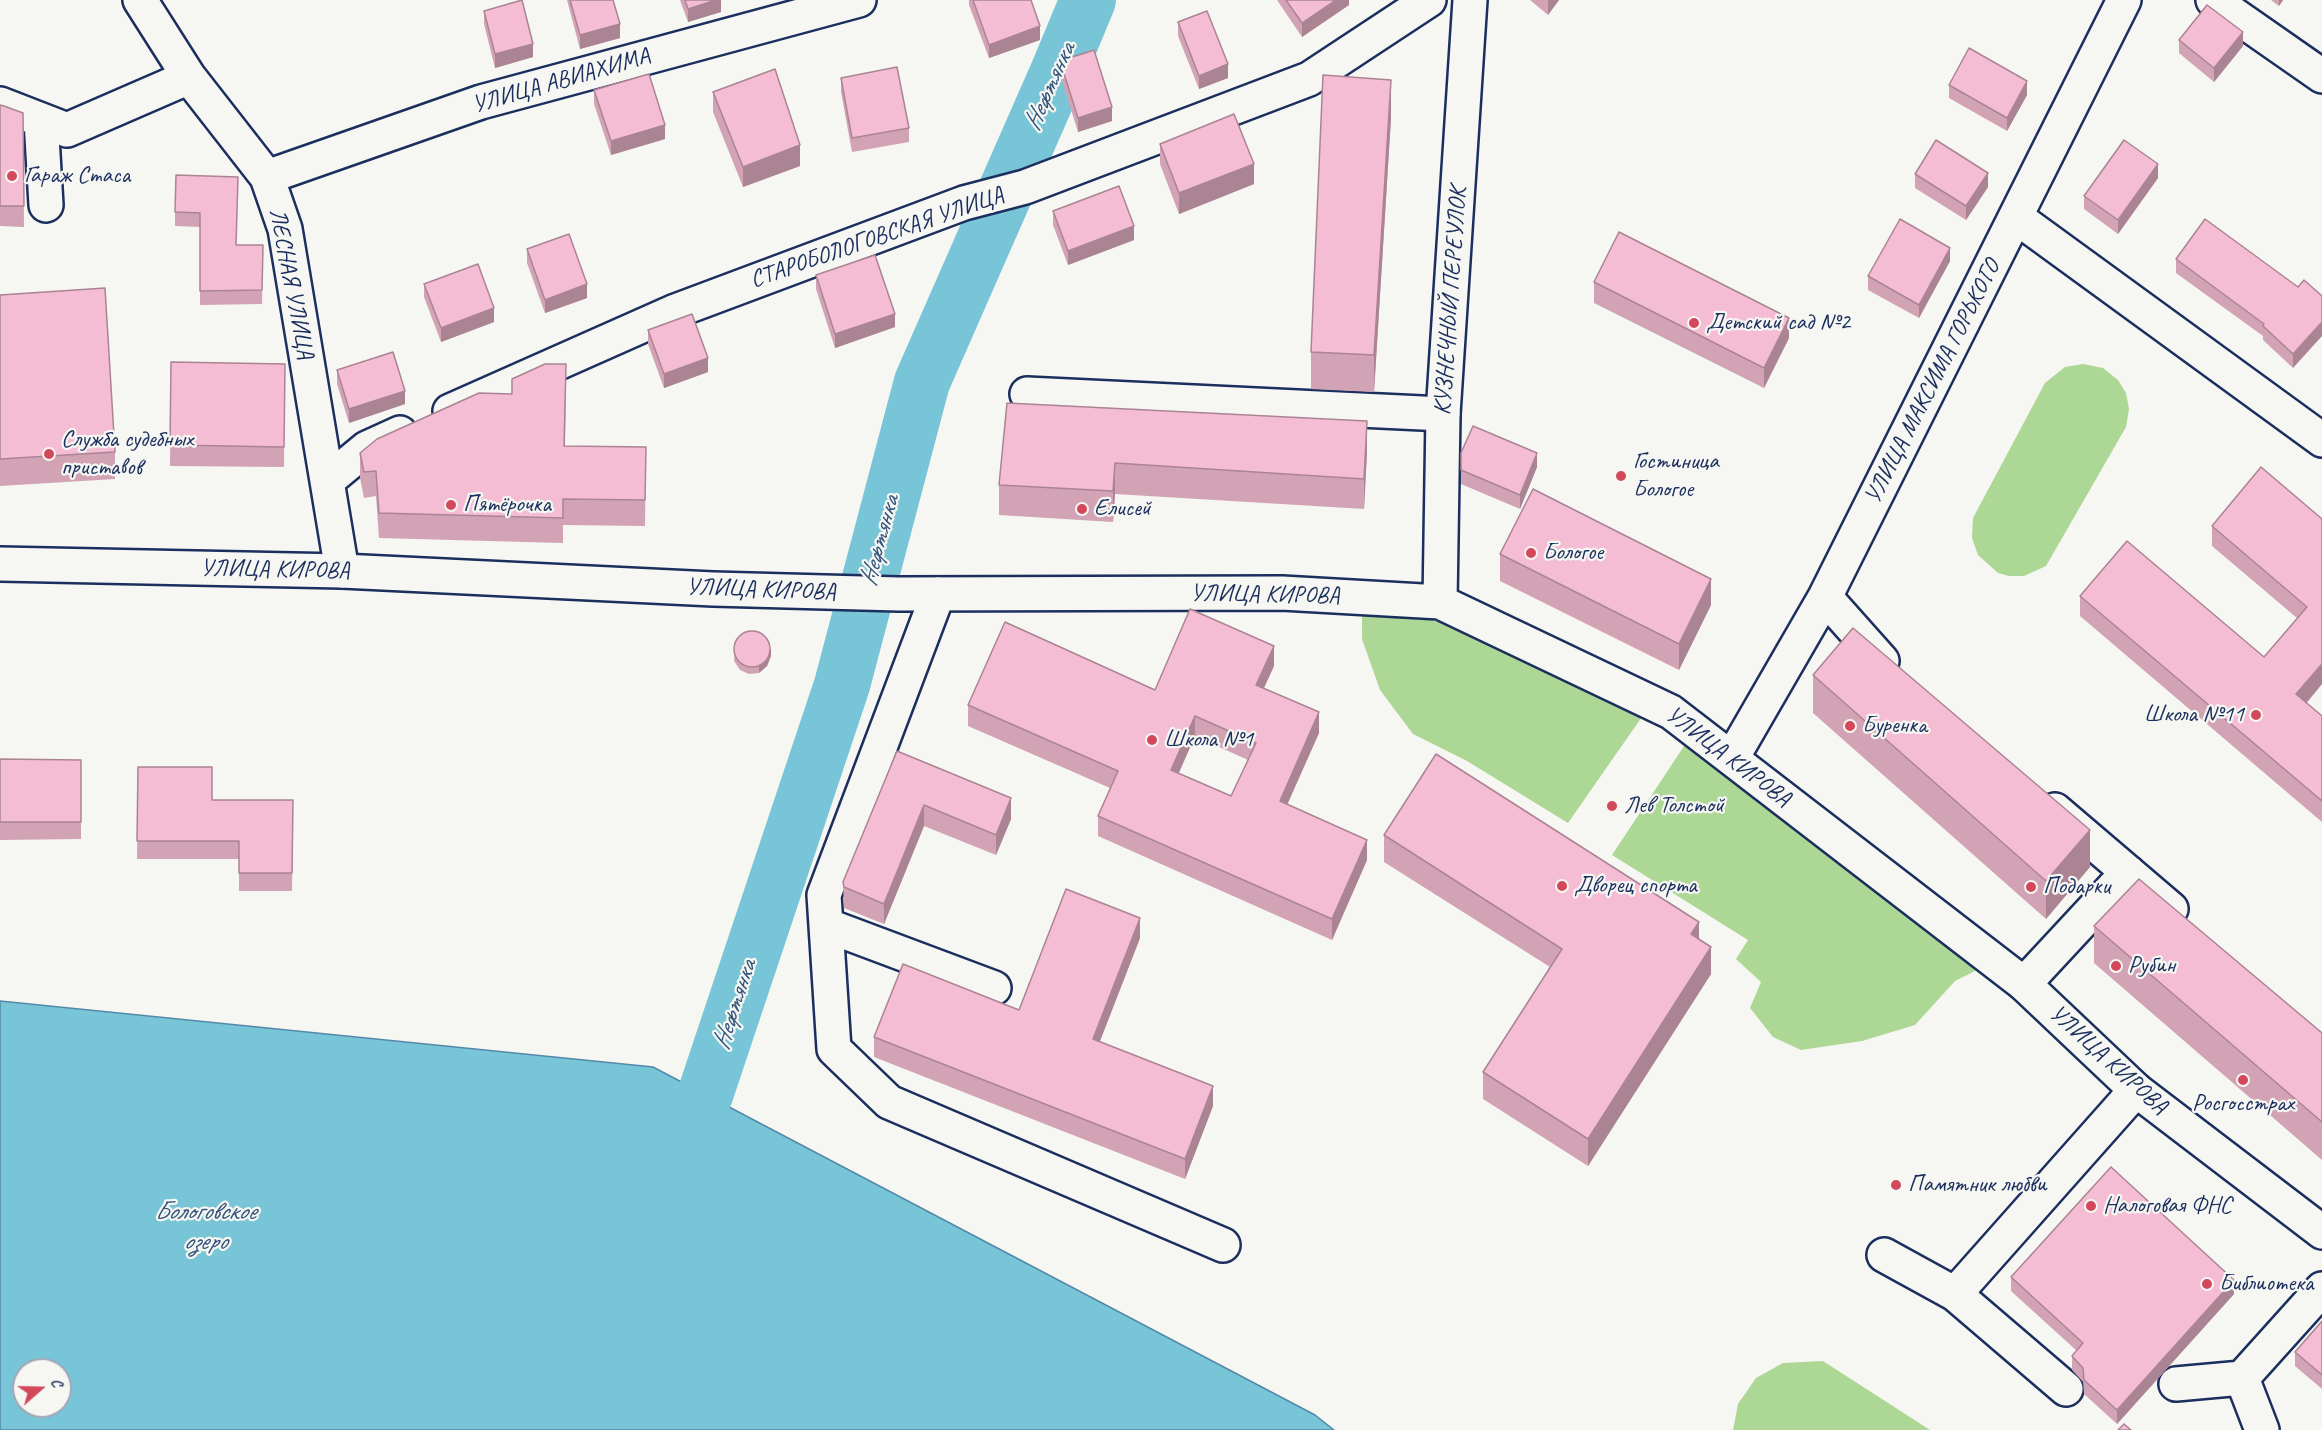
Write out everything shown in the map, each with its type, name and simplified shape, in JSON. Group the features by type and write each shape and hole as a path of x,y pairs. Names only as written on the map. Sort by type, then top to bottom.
{"street":[{"name":"ЛЕСНАЯ УЛИЦА","path":"140,0 189,77 267,177 285,229 342,571"},
{"name":"УЛИЦА АВИАХИМА","path":"267,177 481,102 859,0"},
{"name":"СТАРОБОЛОГОВСКАЯ УЛИЦА","path":"327,481 367,448 673,312 964,203 1025,187 1309,79 1429,0"},
{"name":"КУЗНЕЧНЫЙ ПЕРЕУЛОК","path":"1440,602 1443,414 1470,0"},
{"name":"УЛИЦА МАКСИМА ГОРЬКОГО","path":"1731,758 1825,597 2124,0"},
{"path":"2213,0 2322,76"},
{"path":"0,104 66,130 189,77"},
{"path":"41,120 46,205"},
{"path":"2016,217 2322,440"},
{"path":"1027,394 1443,414"},
{"name":"УЛИЦА КИРОВА","path":"0,564 342,571 750,590 899,594 1282,593 1440,602 1671,711 2024,984 2136,1090 2322,1232"},
{"path":"938,594 824,895 834,1049 889,1102 1223,1245"},
{"path":"1825,597 1885,664 1903,680"},
{"path":"2029,788 2190,926"},
{"path":"2024,984 2128,872"},
{"path":"826,925 994,988"},
{"path":"1955,1294 2136,1090"},
{"path":"1884,1255 1955,1294 2066,1389"},
{"path":"2176,1384 2242,1378 2322,1289"},
{"path":"2242,1378 2262,1430"}],"green space":[{"path":"2083,364 2103,368 2118,380 2126,393 2129,409 2126,427 2046,566 2024,576 1998,573 1978,555 1972,538 1973,518 2045,383 2065,367"},
{"path":"1362,612 1421,618 1484,630 1653,701 1568,823 1467,761 1413,734 1380,690 1362,639"},
{"path":"1696,728 1987,965 1955,981 1915,1025 1862,1041 1801,1050 1773,1037 1750,1008 1761,982 1736,959 1748,940 1612,855"},
{"path":"1823,1361 1930,1430 1733,1430 1738,1404 1756,1378 1783,1363"}],"water":[{"name":"Бологовское озеро","path":"0,1001 653,1067 1315,1415 1334,1430 0,1430"}],"building":[{"path":"522,0 533,44 495,54 484,11"},
{"path":"570,0 613,0 620,24 580,35"},
{"path":"685,0 716,0 688,9"},
{"path":"973,0 1031,0 1040,26 989,45"},
{"path":"1286,0 1336,0 1302,23"},
{"path":"2207,5 2243,32 2214,68 2179,40"},
{"path":"1207,11 1228,64 1199,76 1178,22"},
{"path":"1969,48 2027,81 2007,118 1949,85"},
{"path":"1094,50 1112,107 1078,118 1060,61"},
{"path":"897,67 909,128 852,138 841,78"},
{"path":"775,69 800,145 743,167 713,92"},
{"path":"649,74 665,125 611,141 594,90"},
{"path":"1323,75 1391,80 1374,355 1311,352"},
{"name":"Гараж Стаса","path":"0,105 23,113 24,206 0,206"},
{"path":"1234,114 1254,164 1179,193 1160,144"},
{"path":"1936,140 1988,173 1966,206 1915,174"},
{"path":"2124,140 2158,164 2118,220 2084,196"},
{"path":"176,175 238,177 236,245 263,245 262,290 200,291 200,213 175,212"},
{"path":"1119,186 1134,226 1068,251 1053,211"},
{"path":"1900,219 1950,248 1919,305 1868,276"},
{"path":"2205,219 2298,287 2304,280 2322,296 2322,322 2293,354 2263,326 2264,324 2176,259"},
{"path":"1619,232 1789,318 1764,368 1594,282"},
{"path":"569,234 587,284 545,300 527,249"},
{"path":"875,255 895,314 835,334 816,275"},
{"path":"478,264 494,308 441,328 424,284"},
{"path":"105,288 115,452 0,459 0,295"},
{"path":"692,314 708,358 664,374 648,330"},
{"path":"393,352 405,391 349,409 337,370"},
{"path":"171,362 285,364 284,447 170,445"},
{"path":"545,364 566,364 564,446 646,447 645,500 563,499 563,518 379,513 376,471 364,472 360,453 377,439 479,393 512,394 512,379"},
{"path":"1007,403 1367,421 1364,479 1115,463 1113,491 999,485"},
{"path":"1473,426 1537,453 1520,495 1461,470 1461,453"},
{"path":"2261,467 2322,519 2322,664 2296,694 2322,716 2322,801 2080,596 2127,541 2264,657 2307,607 2212,526"},
{"path":"1533,489 1711,579 1679,644 1500,554"},
{"path":"1190,609 1274,646 1256,685 1319,712 1280,801 1367,840 1332,919 1098,816 1118,771 968,705 1005,622 1155,690","holes":["1195,716 1256,743 1231,796 1171,770"]},
{"path":"1853,628 2090,830 2046,881 1813,675"},
{"path":"752,631 765,636 770,649 765,662 752,667 739,662 734,649 739,636"},
{"path":"897,751 1011,798 996,835 924,805 884,904 844,887 843,882"},
{"path":"1436,754 1699,922 1691,934 1711,947 1588,1139 1483,1072 1562,949 1384,835"},
{"path":"0,759 81,760 81,822 0,822"},
{"path":"138,767 212,767 212,800 293,800 292,873 239,873 239,841 137,841"},
{"path":"2139,879 2322,1033 2322,1122 2094,926"},
{"path":"1066,889 1140,918 1093,1039 1213,1086 1185,1159 874,1037 903,964 1019,1010"},
{"path":"2111,1167 2234,1280 2117,1410 2084,1380 2083,1368 2072,1356 2083,1343 2011,1277"},
{"path":"2322,1321 2322,1375 2295,1352"},
{"path":"2124,1424 2131,1430 2118,1430"}],"waterway":[{"name":"Нефтянка","path":"705,1095 842,685 922,382 1088,0"}],"place":[{"name":"Гараж Стаса","path":"12,176"},
{"name":"Детский сад №2","path":"1694,323"},
{"name":"Служба судебных приставов","path":"49,454"},
{"name":"Гостиница Бологое","path":"1621,476"},
{"name":"Пятёрочка","path":"451,505"},
{"name":"Елисей","path":"1082,509"},
{"name":"Бологое","path":"1531,553"},
{"name":"Школа №11","path":"2256,715"},
{"name":"Буренка","path":"1850,726"},
{"name":"Школа №1","path":"1152,740"},
{"name":"Лев Толстой","path":"1612,806"},
{"name":"Дворец спорта","path":"1562,886"},
{"name":"Подарки","path":"2031,887"},
{"name":"Рубин","path":"2116,966"},
{"name":"Росгосстрах","path":"2243,1080"},
{"name":"Памятник любви","path":"1896,1185"},
{"name":"Налоговая ФНС","path":"2091,1206"},
{"name":"Библиотека","path":"2207,1284"}]}
